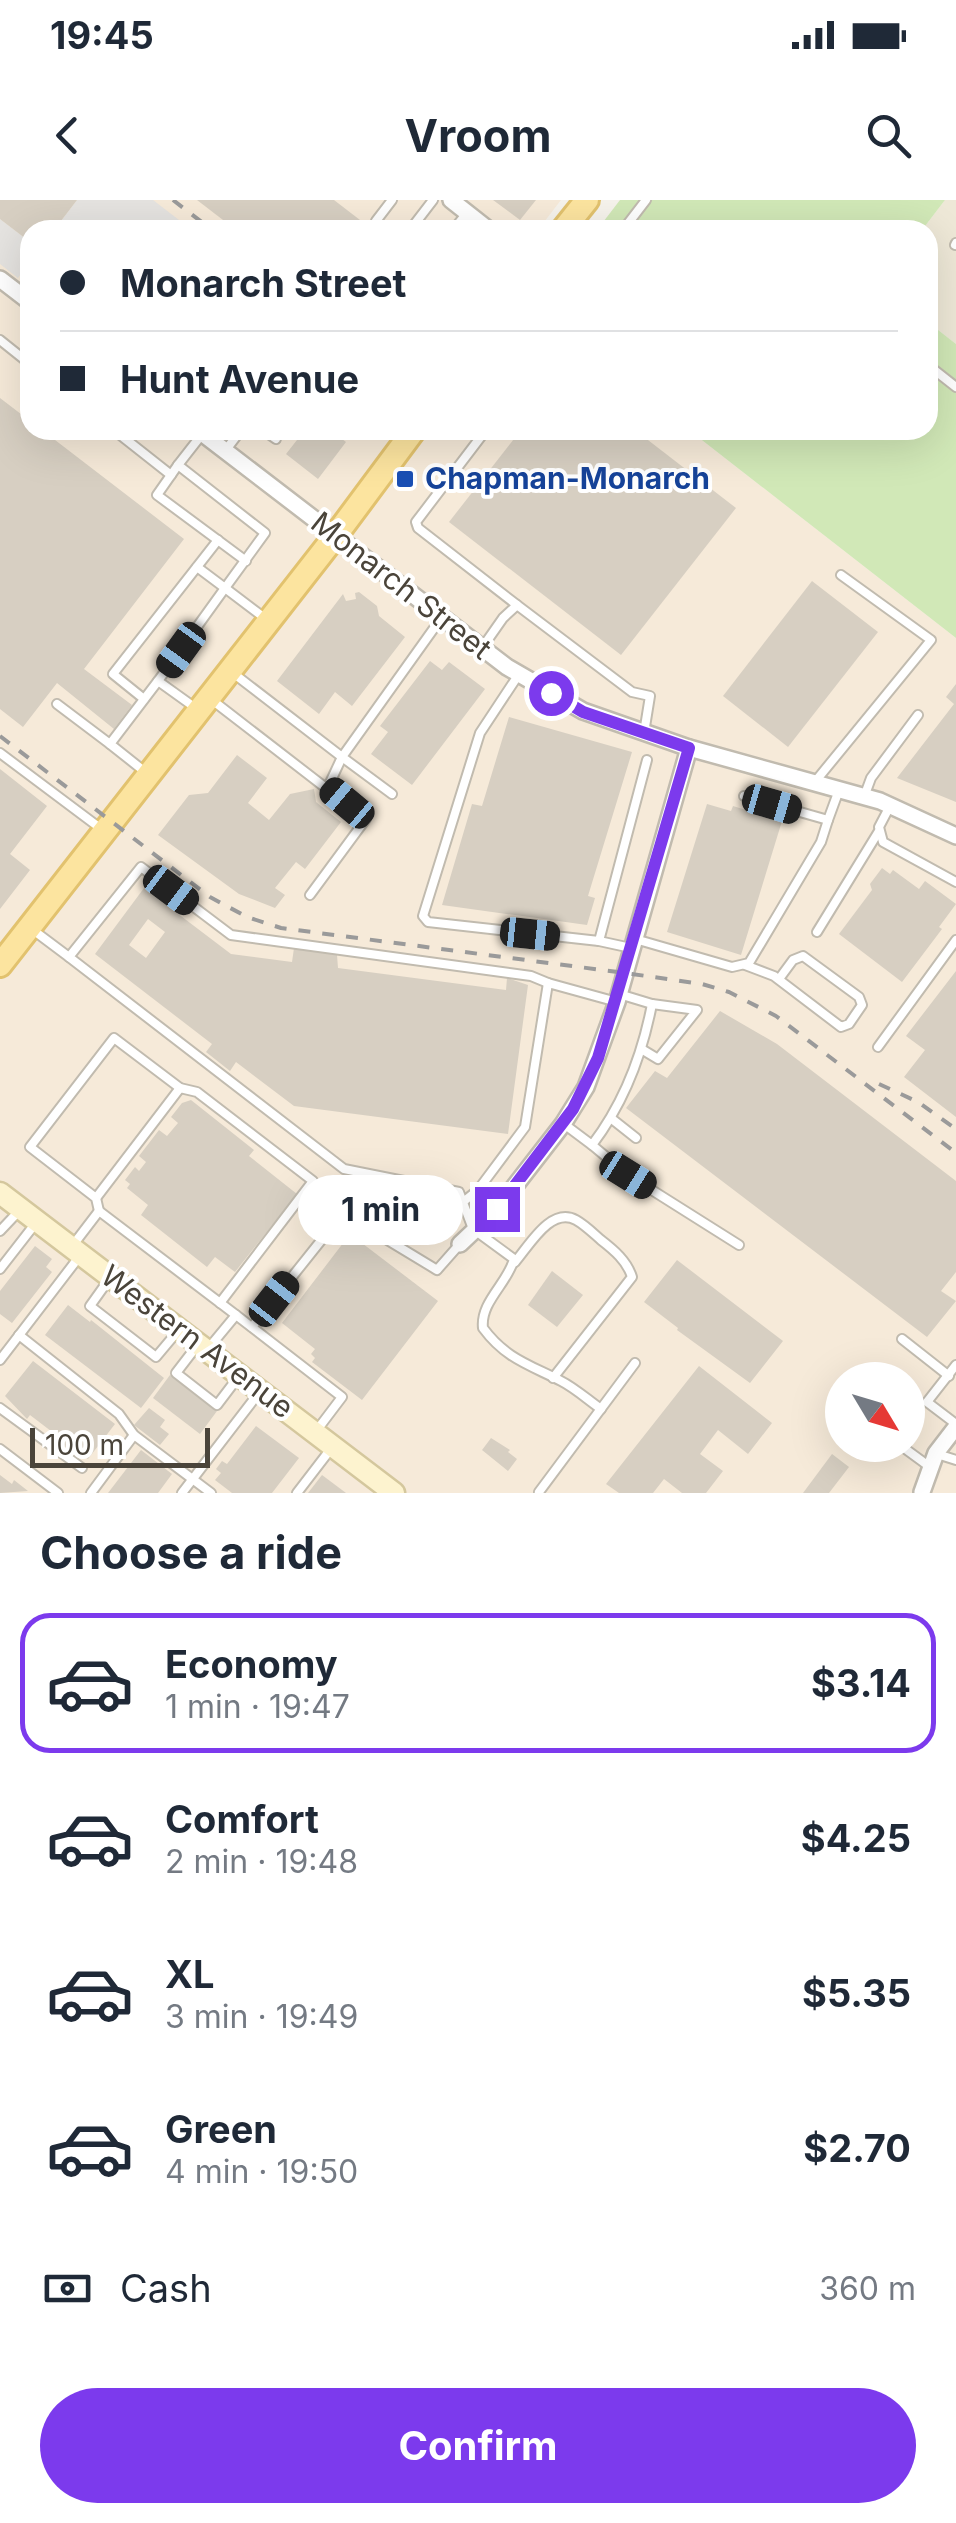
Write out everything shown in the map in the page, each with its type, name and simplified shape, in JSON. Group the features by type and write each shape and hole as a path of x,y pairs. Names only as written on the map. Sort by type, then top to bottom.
{"main road":[{"path":"571,220 587,200"},
{"path":"3,954 30,927 407,440"}],"street":[{"path":"450,200 476,220"},
{"path":"0,279 20,294"},
{"name":"Monarch Street","path":"211,440 482,648 583,712 689,748 864,797 956,836"},
{"path":"460,1244 497,1209 563,1124 598,1058 689,748"},
{"name":"Western Avenue","path":"0,1193 315,1432 386,1491"},
{"path":"920,1492 933,1460 956,1426"}],"lane":[{"path":"377,220 392,200"},
{"path":"418,220 433,200"},
{"path":"631,220 646,200"},
{"path":"460,220 466,212"},
{"path":"0,340 20,356"},
{"path":"127,440 172,475"},
{"path":"195,440 157,494 246,561"},
{"path":"225,450 233,440"},
{"path":"478,440 416,522 418,528 632,692 650,696 644,732"},
{"path":"110,744 266,534 178,466"},
{"path":"144,699 112,674 218,540"},
{"path":"197,567 269,620"},
{"path":"814,783 931,640 841,575"},
{"path":"482,648 517,605"},
{"path":"328,787 342,757 442,617"},
{"path":"230,670 392,794"},
{"path":"519,674 480,733 422,916 428,922 634,944 732,967 745,965 779,979 841,1027 849,1024 862,1005 859,997 803,956 793,960 779,979"},
{"path":"158,681 204,704 328,787 366,819 310,896"},
{"path":"57,704 148,774"},
{"path":"864,797 871,778 918,715"},
{"path":"0,753 104,831"},
{"path":"599,941 647,760"},
{"path":"745,965 761,946 811,859 839,790"},
{"path":"744,796 828,820"},
{"path":"818,932 890,806"},
{"path":"879,830 883,842 956,882"},
{"path":"70,957 141,866 231,935 530,976 618,998 697,1010 658,1059 643,1050"},
{"path":"30,927 344,1169 459,1192 473,1229 512,1257 514,1264"},
{"path":"878,1047 956,940"},
{"path":"463,1202 478,1190 526,1127 548,983"},
{"path":"592,1146 612,1119 643,1050 652,1004"},
{"path":"220,1303 313,1181 197,1092 180,1088 114,1038 30,1147 96,1198 99,1210 342,1397 315,1432"},
{"path":"96,1198 180,1088"},
{"path":"612,1119 636,1138"},
{"path":"563,1124 628,1175 739,1245"},
{"path":"0,1360 99,1210"},
{"path":"252,1328 343,1213 437,1270 460,1244"},
{"path":"0,1231 29,1214"},
{"path":"0,1270 29,1214"},
{"path":"553,1378 632,1276 615,1250 574,1218 563,1216 550,1222 514,1264 484,1312 482,1328 495,1344 528,1368 553,1378 601,1409"},
{"path":"111,1276 90,1306 156,1358 180,1329"},
{"path":"236,1315 176,1373 217,1404 240,1375"},
{"path":"19,1336 119,1414 134,1436 211,1493"},
{"path":"902,1339 949,1376"},
{"path":"539,1493 634,1363"},
{"path":"956,1365 927,1402 956,1426"},
{"path":"182,1493 260,1391"},
{"path":"0,1408 82,1468"},
{"path":"91,1493 134,1436"},
{"path":"297,1493 332,1446"},
{"path":"0,1449 58,1493"},
{"path":"925,1456 956,1460"}],"shaded area":[{"path":"0,200 561,200 546,220 20,220 20,440 702,440 956,638 956,1493 0,1493"},
{"path":"77,200 153,200 179,220 62,220"},
{"path":"945,200 956,200 956,344 938,330 938,220 930,220"},
{"path":"0,219 20,234 20,275 18,278 0,264"}],"green space":[{"path":"620,200 945,200 930,220 605,220"},
{"path":"938,330 956,344 956,638 702,440 938,440"}],"building":[{"path":"0,200 77,200 62,220 20,220 20,234 0,219"},
{"path":"197,200 334,200 360,220 223,220"},
{"path":"493,200 536,200 520,220"},
{"path":"0,398 20,413 20,440 55,440 184,539 84,669 132,705 114,729 57,683 23,727 0,709"},
{"path":"297,440 346,442 318,479 286,454"},
{"path":"513,440 648,440 736,508 621,655 449,522"},
{"path":"812,581 878,632 788,747 723,696"},
{"path":"355,593 377,606 379,616 405,637 352,706 335,692 319,714 277,681 343,594 346,601 356,599"},
{"path":"430,661 442,670 449,662 485,689 412,785 371,754 388,732 380,726"},
{"path":"956,684 956,802 897,778 954,704 946,697"},
{"path":"509,717 632,752 588,896 595,898 587,925 442,905 472,804 482,806"},
{"path":"237,755 267,778 248,803 269,820 290,794 314,789 316,802 341,822 305,869 296,862 275,888 285,895 275,908 239,894 158,835 189,795 208,793"},
{"path":"0,769 47,806 10,854 30,870 0,909"},
{"path":"707,804 731,811 733,806 782,821 741,955 667,932"},
{"path":"882,868 890,874 893,870 919,889 925,881 956,904 902,982 839,934 872,890 870,884"},
{"path":"144,888 231,954 292,962 294,948 337,955 338,968 506,990 507,978 528,985 508,1134 294,1106 236,1062 230,1071 206,1052 212,1044 95,954","holes":["148,919 165,932 146,958 129,945"]},
{"path":"956,971 956,1117 904,1077 925,1050 906,1036"},
{"path":"720,1011 777,1044 956,1181 956,1272 941,1291 956,1301 927,1337 626,1108 655,1071 667,1078"},
{"path":"191,1100 254,1150 249,1156 297,1194 235,1272 215,1257 207,1267 141,1215 148,1205 127,1188 130,1184 125,1180 135,1167 139,1171 146,1162 139,1156 159,1130 167,1136 178,1123 171,1117 182,1103"},
{"path":"350,1234 438,1301 362,1400 312,1362 315,1349 282,1323"},
{"path":"35,1246 52,1259 46,1267 52,1272 12,1323 0,1314 0,1291"},
{"path":"677,1260 783,1341 750,1383 644,1302"},
{"path":"552,1271 583,1295 557,1327 528,1305"},
{"path":"68,1305 164,1378 141,1408 45,1335"},
{"path":"33,1361 115,1424 88,1459 77,1451 74,1454 61,1444 64,1441 30,1415 27,1419 5,1396"},
{"path":"699,1366 772,1423 748,1454 718,1430 700,1454 723,1471 706,1493 682,1493 664,1479 653,1493 619,1493 606,1484"},
{"path":"170,1375 217,1411 200,1434 153,1398"},
{"path":"149,1408 165,1420 160,1427 169,1434 160,1445 134,1425"},
{"path":"256,1426 299,1458 272,1493 232,1493 215,1480 221,1473 216,1469 222,1461 227,1464"},
{"path":"491,1438 517,1459 508,1471 482,1450"},
{"path":"141,1450 172,1474 158,1493 108,1493"},
{"path":"826,1462 842,1462 849,1467 829,1493 803,1493"},
{"path":"0,1475 12,1484 14,1480 28,1491 0,1493"},
{"path":"322,1475 346,1493 308,1493"}],"railway":[{"path":"173,200 199,220"},
{"path":"0,736 210,897 247,917 281,928 625,973 702,984 729,992 776,1016 956,1153"},
{"path":"879,1084 918,1102 956,1129"}],"place":[{"name":"Chapman-Monarch","path":"405,479"}],"route":[{"path":"497,1209 563,1124 598,1058 689,748 583,712 551,693"}]}
